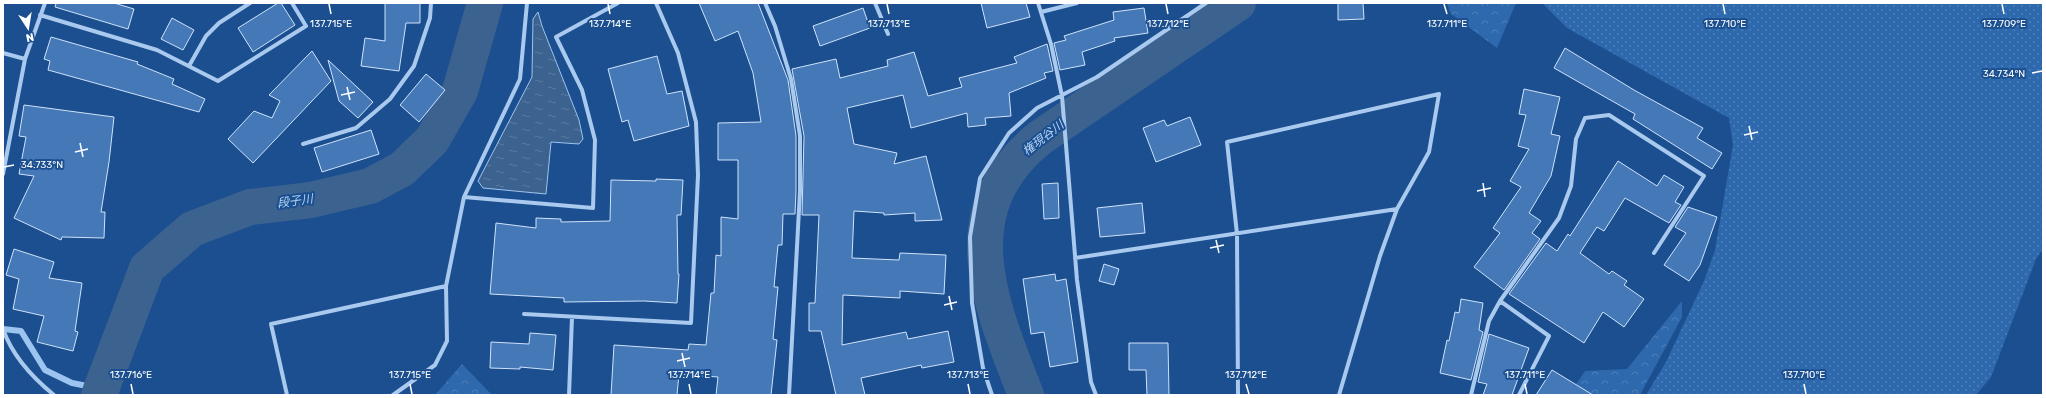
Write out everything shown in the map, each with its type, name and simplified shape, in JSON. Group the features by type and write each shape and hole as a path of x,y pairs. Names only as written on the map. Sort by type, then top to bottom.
{"street":[{"path":"3,174 25,58 45,3"},
{"path":"189,66 206,36 219,23 250,3"},
{"path":"40,15 157,50 218,81 306,26 292,3"},
{"path":"303,144 356,128 390,99 414,66 430,18 431,3"},
{"path":"393,395 434,365 447,341 446,286 464,197 520,79 527,3"},
{"path":"464,197 593,208 595,140 582,90 556,37 618,3"},
{"path":"524,314 691,323 698,175 696,122 678,53 656,3"},
{"path":"765,3 776,26 791,79 800,136 800,191 789,395"},
{"path":"875,3 888,34"},
{"path":"1038,3 1051,44 1062,96 1076,258 1091,382 1096,395"},
{"path":"1041,12 1078,3"},
{"path":"992,395 983,368 972,303 970,237 980,178 1009,133 1036,108 1097,77 1206,3"},
{"path":"3,52 25,58"},
{"path":"1238,395 1237,234 1227,142 1439,94 1429,152 1397,209 1380,256 1339,395"},
{"path":"1471,395 1489,321 1500,301 1559,218 1570,186 1576,139 1585,118 1609,115 1704,176 1654,253"},
{"path":"1076,258 1397,209"},
{"path":"287,395 271,324 446,286"},
{"path":"1500,301 1549,336 1519,395"},
{"path":"569,395 572,317"},
{"path":"3,329 5,338 37,381 54,395"}],"green space":[{"path":"1447,3 1516,3 1497,48 1451,14"},
{"path":"1542,3 2043,3 2043,249 2036,259 1991,377 1976,395 1646,395 1666,362 1704,281 1715,250 1733,145 1729,118 1567,28"},
{"path":"1682,301 1682,317 1640,395 1569,395 1585,371 1627,369"},
{"path":"462,364 492,395 435,395"}],"water":[{"path":"538,12 542,26 579,120 583,139 579,144 551,142 546,194 483,188 478,181 532,77 533,19"}],"building":[{"path":"56,3 114,3 134,9 128,29 55,7"},
{"path":"278,3 281,3 295,25 253,52 238,28"},
{"path":"385,3 420,3 420,23 406,23 399,71 361,66 365,38 385,41"},
{"path":"699,3 758,3 788,80 796,136 795,214 783,214 782,245 778,245 774,287 778,287 773,339 777,340 771,395 716,395 718,377 679,374 677,395 611,395 614,345 688,350 689,344 706,345 711,293 714,293 716,255 721,256 721,217 738,219 738,160 718,160 718,123 761,122 753,73 738,31 715,41"},
{"path":"981,3 1026,3 1030,17 987,28"},
{"path":"1338,3 1363,3 1364,19 1338,20"},
{"path":"863,8 870,28 820,46 813,26"},
{"path":"1144,8 1148,33 1114,38 1115,41 1082,52 1085,65 1060,70 1054,43 1066,40 1064,36 1114,20 1113,12"},
{"path":"172,18 194,30 183,50 161,39"},
{"path":"51,37 138,62 137,64 174,79 172,84 205,99 199,112 48,70 50,61 44,59"},
{"path":"1047,44 1053,71 1044,73 1046,78 1009,93 1011,116 985,118 986,125 968,127 967,113 911,128 903,95 847,108 854,144 897,153 894,164 926,156 942,220 915,221 915,213 884,215 884,213 854,211 852,258 899,260 900,253 946,255 944,294 900,291 900,298 843,295 842,345 906,332 908,339 948,331 954,362 922,368 921,365 861,378 865,395 836,395 821,331 809,331 809,303 815,303 819,215 802,215 804,136 792,69 836,59 840,78 888,66 887,60 914,52 928,96 962,87 959,78 1017,63 1014,57"},
{"path":"1565,48 1634,90 1703,128 1697,138 1722,153 1712,169 1633,119 1635,114 1554,68"},
{"path":"312,51 331,81 253,163 228,139 254,111 272,118 280,101 269,95"},
{"path":"657,56 667,94 682,91 689,126 634,141 628,120 622,122 608,69"},
{"path":"328,60 373,102 358,118 339,101"},
{"path":"426,74 445,90 419,122 400,105"},
{"path":"1524,89 1560,97 1551,134 1560,136 1551,176 1529,213 1541,221 1532,233 1540,239 1504,290 1474,267 1500,233 1493,228 1521,187 1510,181 1529,149 1518,146 1526,115 1519,114"},
{"path":"24,105 114,117 101,212 105,212 104,238 62,237 61,240 14,218 34,176 19,174 26,137 19,136"},
{"path":"1190,117 1201,145 1156,162 1143,128 1164,120 1167,126"},
{"path":"371,130 379,154 322,172 314,148"},
{"path":"1618,161 1657,186 1664,175 1684,187 1675,202 1681,205 1669,223 1625,198 1604,231 1597,227 1580,253 1609,274 1612,271 1627,281 1624,285 1644,299 1624,327 1603,312 1584,343 1509,294 1546,243 1557,251 1568,234 1570,236"},
{"path":"656,179 683,180 681,215 677,215 679,274 677,303 644,301 564,302 564,298 490,294 496,223 536,228 536,218 561,219 561,222 610,221 611,180 656,181"},
{"path":"1058,183 1059,218 1044,219 1042,184"},
{"path":"1142,203 1145,233 1100,237 1097,208"},
{"path":"1688,207 1717,217 1700,265 1689,281 1664,265 1686,233 1675,227"},
{"path":"14,249 54,262 49,278 82,283 75,331 78,332 73,351 37,342 44,316 13,309 19,279 6,275"},
{"path":"1104,264 1119,269 1114,285 1099,281"},
{"path":"1055,274 1056,281 1066,279 1078,362 1050,367 1044,332 1031,334 1023,279"},
{"path":"1461,299 1483,303 1479,330 1483,332 1471,380 1440,373 1447,340 1449,341 1455,312 1459,313"},
{"path":"530,333 556,335 553,370 520,367 520,369 490,368 491,342 529,344"},
{"path":"1489,334 1529,348 1512,395 1483,395 1487,384 1478,382"},
{"path":"1129,343 1168,343 1169,395 1147,395 1146,370 1129,370"},
{"path":"1552,370 1593,395 1536,395"}],"waterway":[{"name":"段子川","path":"99,395 147,268 192,229 250,207 311,200 370,186 402,169 432,140 460,91 485,3"},
{"name":"権現谷川","path":"1026,395 1000,327 991,293 986,260 986,227 994,195 1012,165 1041,137 1238,3"},
{"path":"3,329 21,331 45,370 72,383 102,389"}]}
